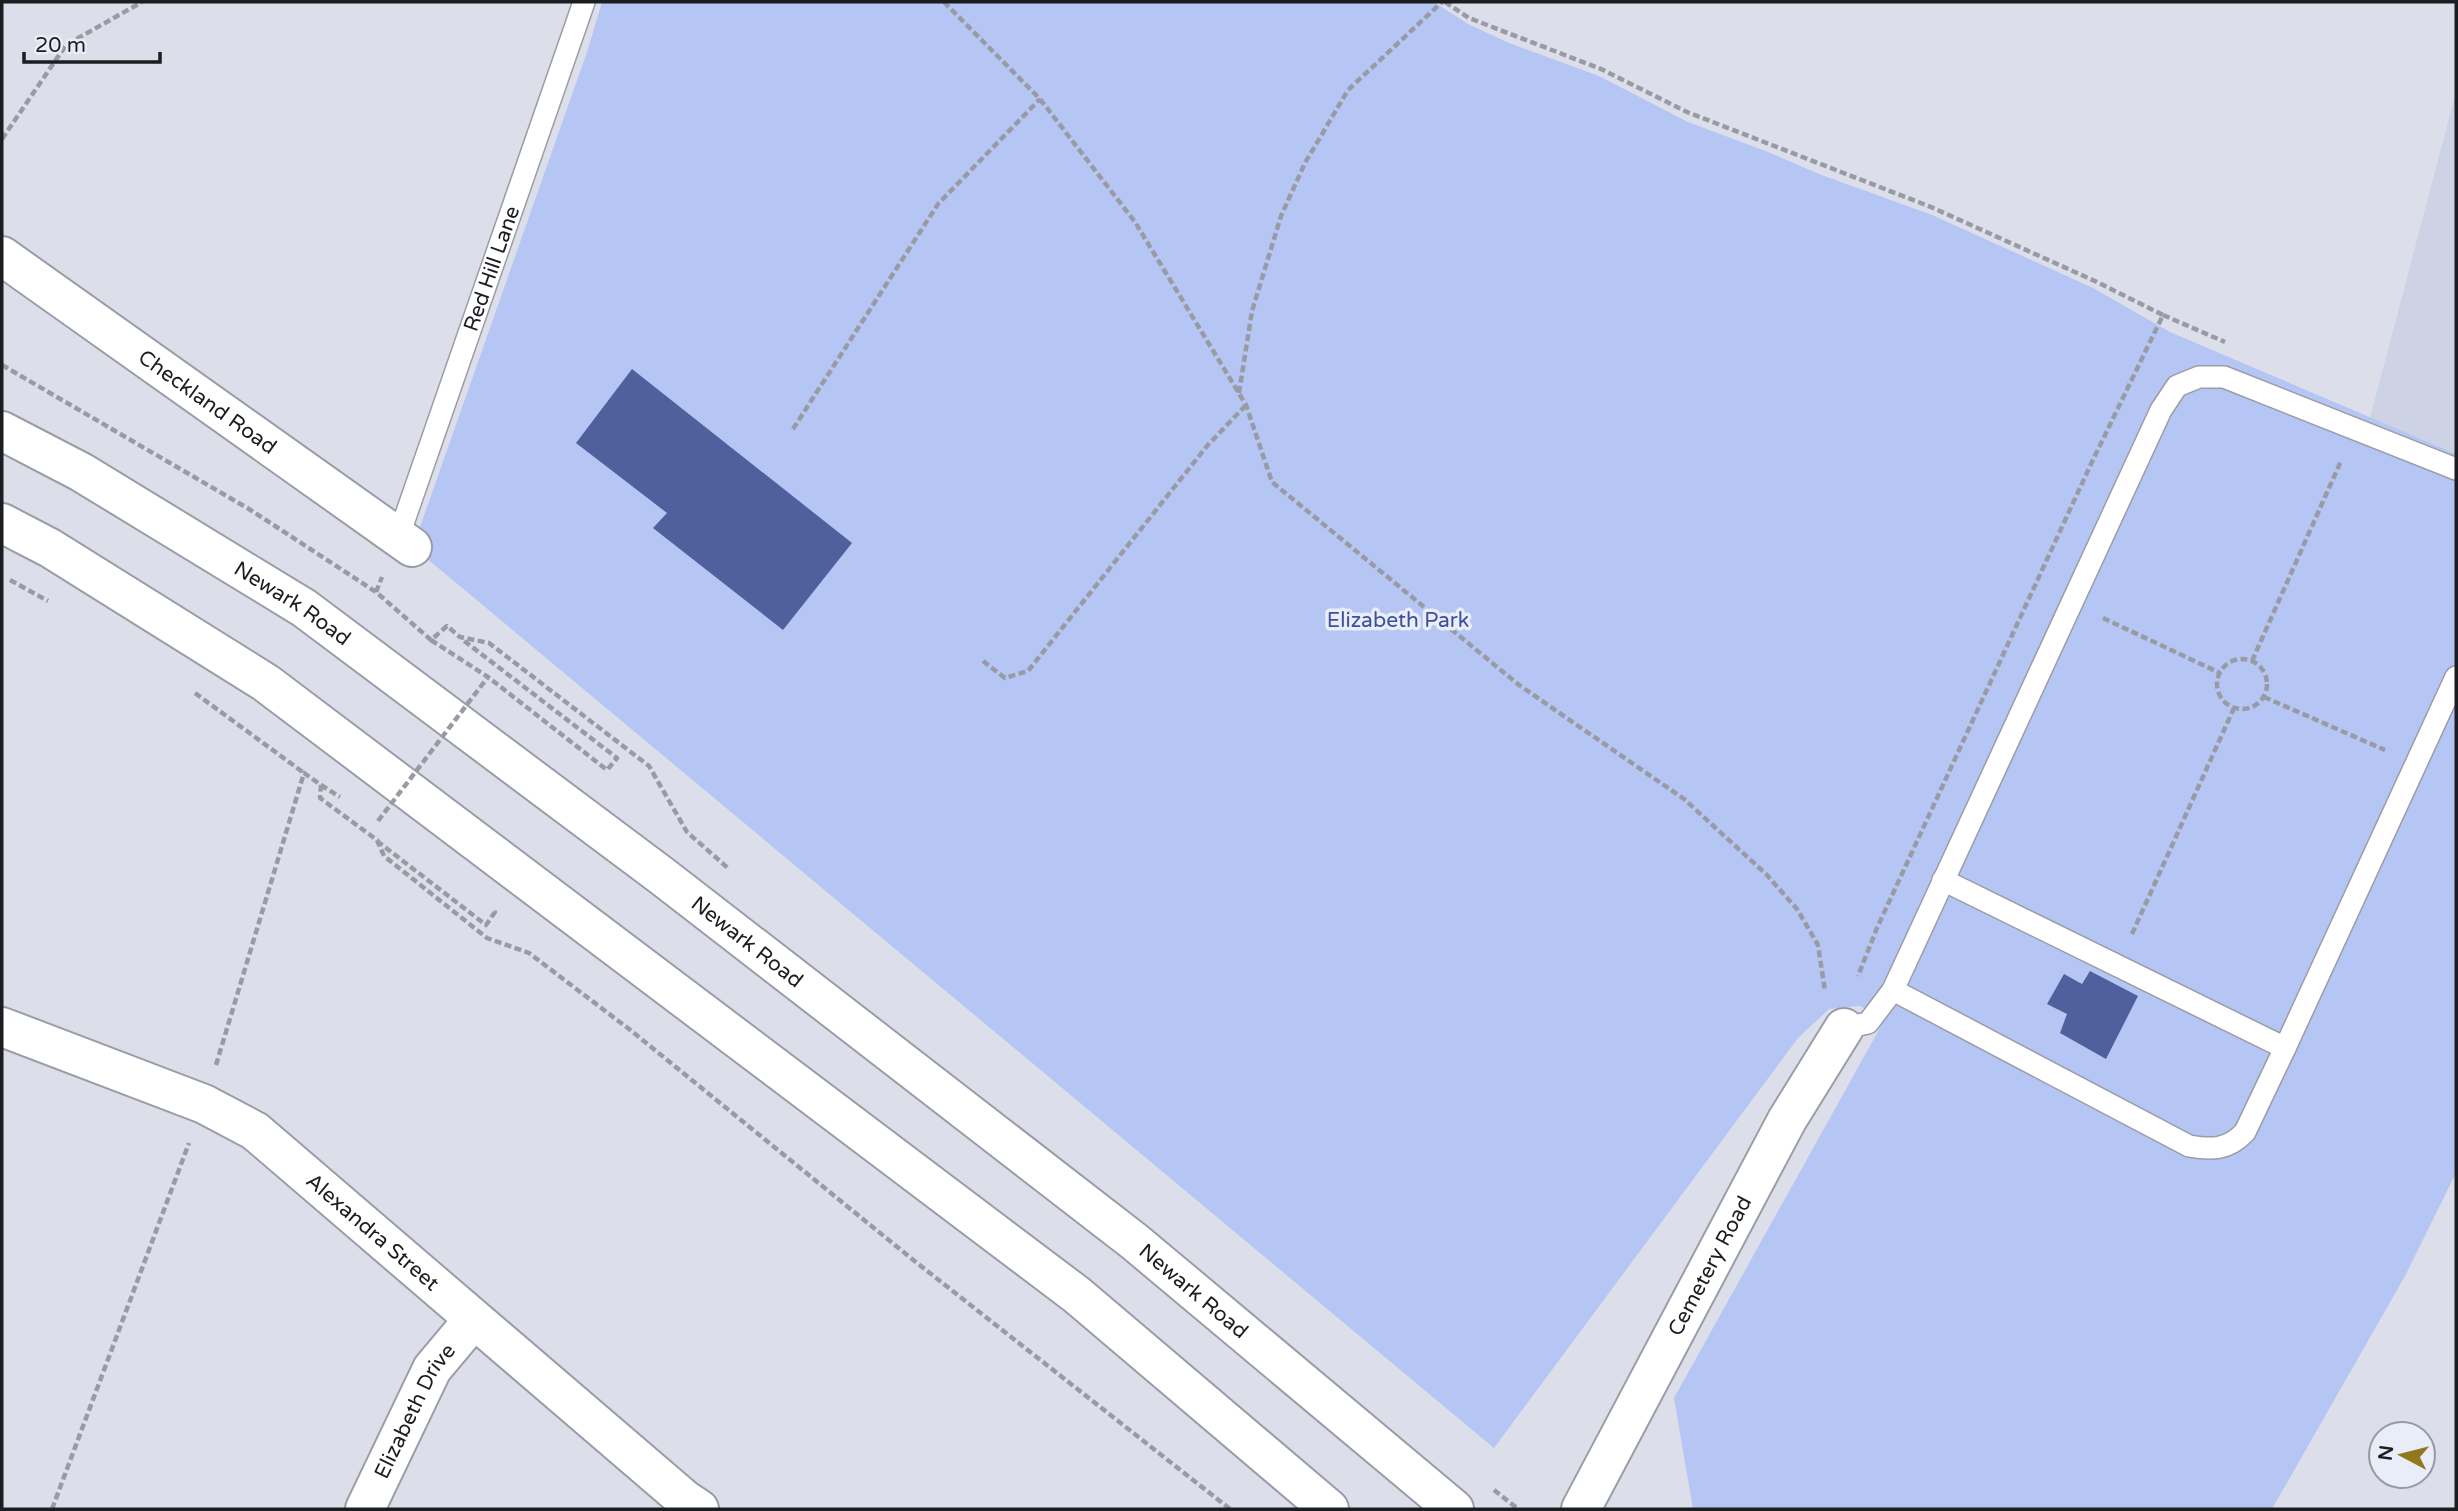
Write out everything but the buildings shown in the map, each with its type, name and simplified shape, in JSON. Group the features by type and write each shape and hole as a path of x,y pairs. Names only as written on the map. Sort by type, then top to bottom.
{"main road":[{"name":"Checkland Road","path":"2,256 406,541"},
{"name":"Newark Road","path":"2,431 81,471 304,608 673,884 1135,1242 1454,1509"},
{"path":"2,523 50,548 266,683 1077,1295 1329,1509"},
{"name":"Alexandra Street","path":"2,1027 204,1104 255,1131 472,1320 699,1509"},
{"name":"Cemetery Road","path":"1581,1509 1787,1120 1840,1036"},
{"name":"Elizabeth Drive","path":"365,1509 432,1369 472,1320"}],"lane":[{"name":"Red Hill Lane","path":"406,541 584,2"},
{"path":"1840,1036 1868,1023 1893,990 2161,410 2177,386 2199,377 2224,377 2456,469"},
{"path":"1893,990 2189,1146 2211,1150 2235,1142 2245,1132 2286,1048 2456,677"},
{"path":"1943,880 2286,1048"}],"path":[{"path":"2,139 66,45 142,2"},
{"path":"944,2 1040,99 1135,222 1246,405 1272,482 1519,685 1684,799 1766,874 1797,909 1818,945 1840,1036"},
{"path":"1239,394 1252,311 1281,216 1305,163 1348,90 1444,2 1469,18 1601,69 1686,112 1931,207 2163,315 2091,464 1877,928 1848,999 1840,1036"},
{"path":"793,429 938,204 1040,99"},
{"path":"983,662 1005,678 1028,671 1207,446 1246,405"},
{"path":"2252,661 2356,428"},
{"path":"2,575 59,608"},
{"path":"2071,603 2220,673"},
{"path":"431,640 488,677 607,770 617,758 460,637"},
{"path":"2233,661 2252,661 2264,672 2267,689 2264,697 2251,708 2234,708 2227,704 2218,689 2220,673 2233,661"},
{"path":"389,830 378,821 488,677"},
{"path":"194,692 321,785 320,798 486,925 495,912 484,904"},
{"path":"2264,697 2416,764"},
{"path":"2117,967 2234,708"},
{"path":"52,1509 204,1104 304,773"},
{"path":"377,840 384,856 487,938 529,953 609,1014 916,1263 1230,1509"}],"shaded area":[{"path":"2456,92 2456,454 2370,418"}],"green space":[{"name":"Elizabeth Park","path":"602,2 1434,2 1468,24 1509,43 1599,76 1688,122 1932,215 2093,288 2170,332 2456,454 2456,1173 2405,1276 2272,1509 1693,1509 1674,1398 1885,1019 1860,1006 1829,1009 1798,1038 1494,1448 413,547 588,49"}]}
